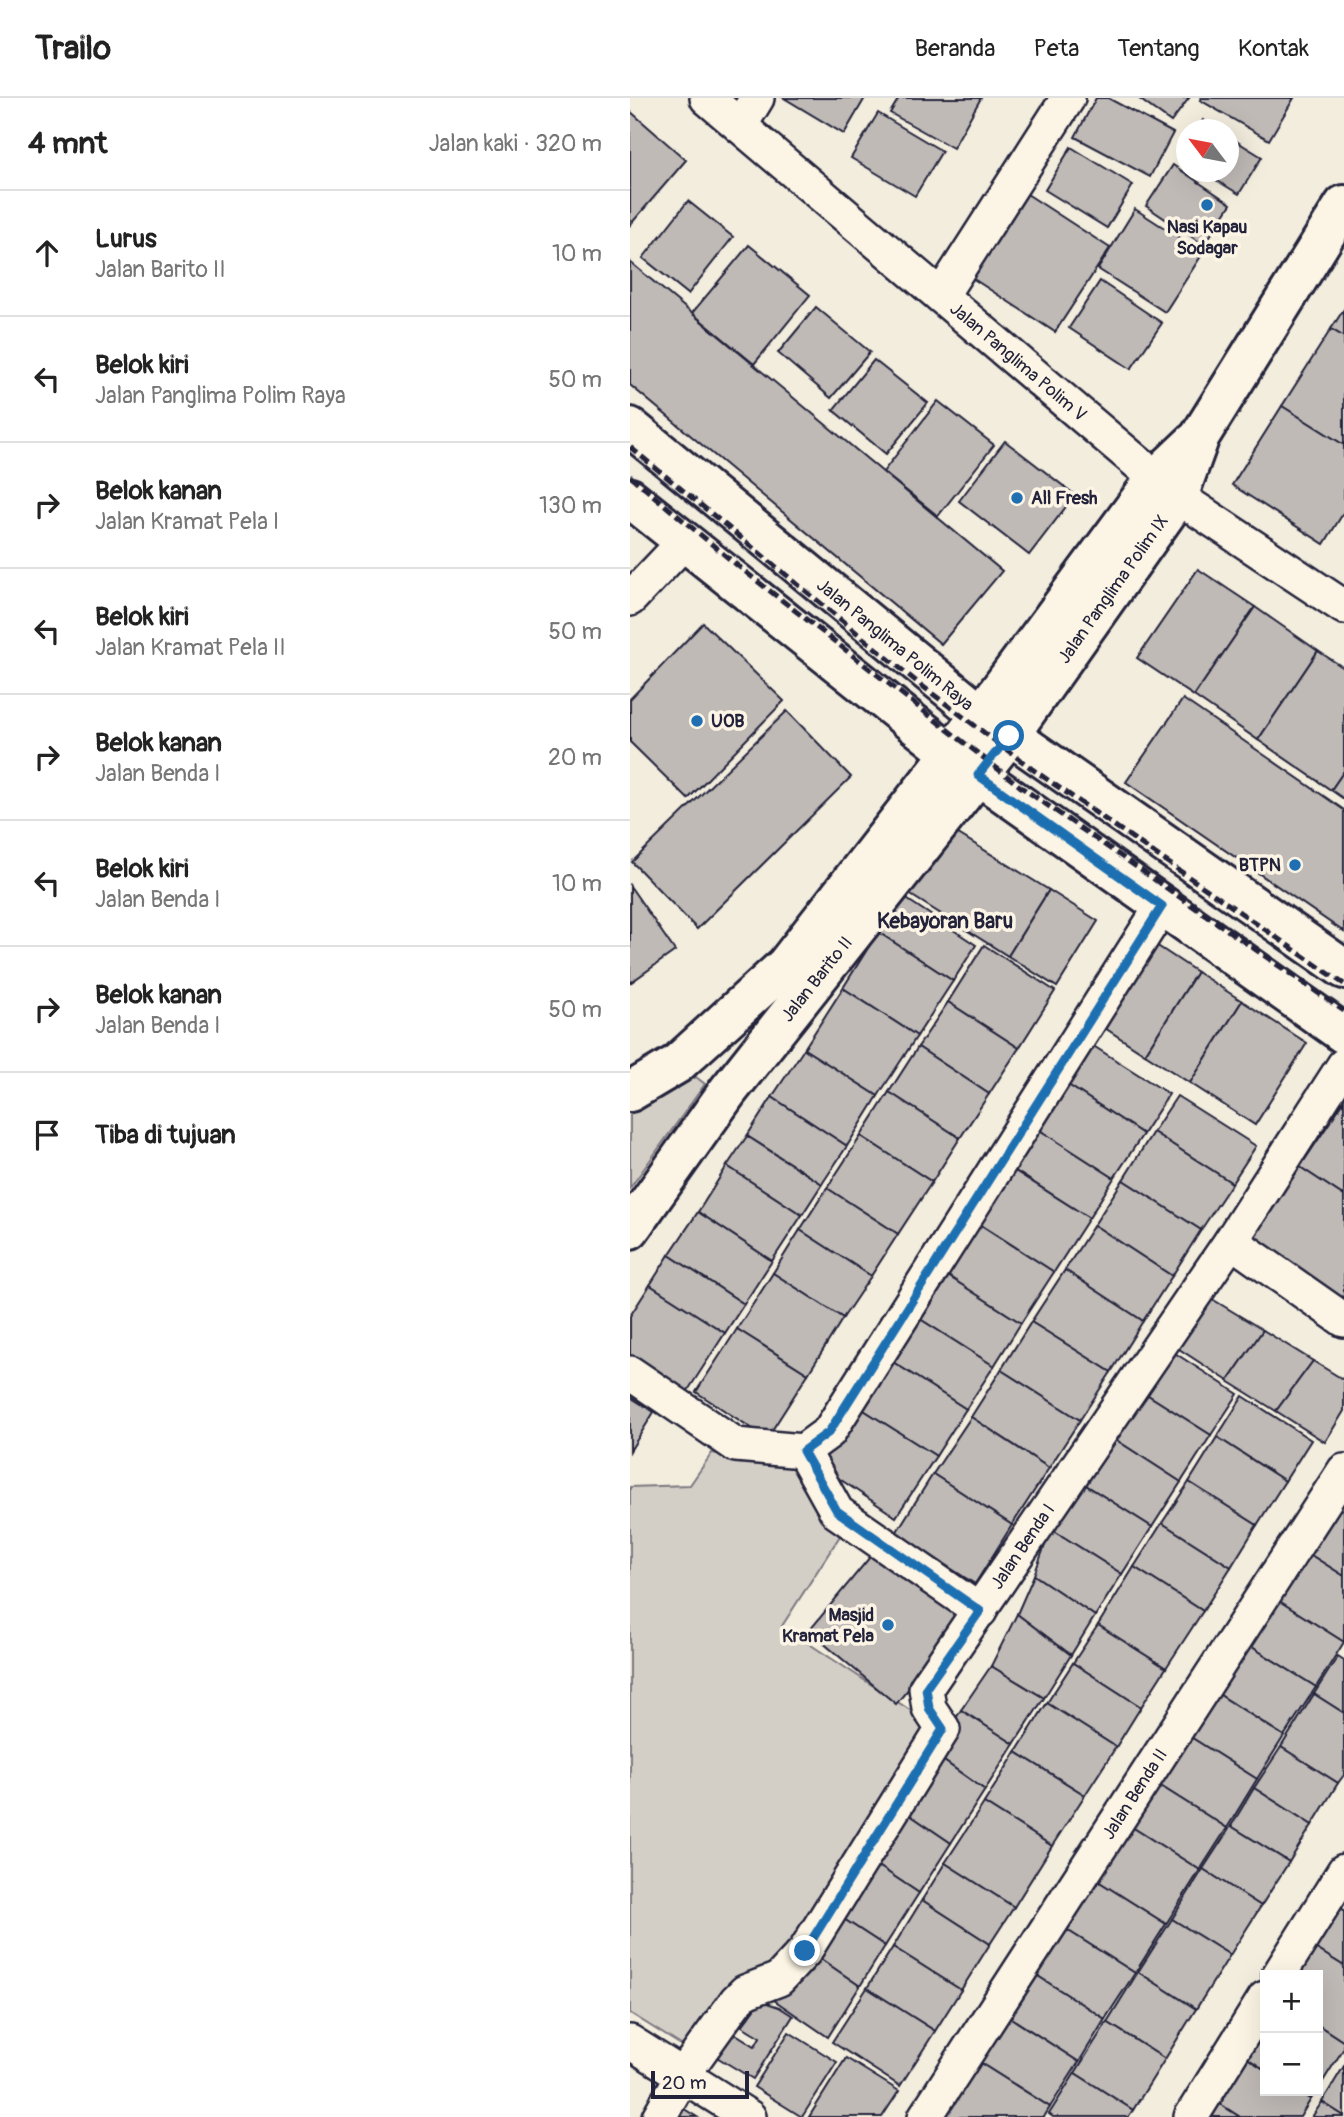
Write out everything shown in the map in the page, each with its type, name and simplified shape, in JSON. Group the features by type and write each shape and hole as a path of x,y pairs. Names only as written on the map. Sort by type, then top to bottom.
{"main road":[{"name":"Jalan Panglima Polim IX","path":"995,726 1167,487 1344,205"},
{"name":"Jalan Panglima Polim Raya","path":"630,427 995,726 1344,969"},
{"path":"630,498 964,765 1344,1034"},
{"name":"Jalan Barito II","path":"630,1229 964,765 995,726"},
{"name":"Jalan Barito II","path":"630,1092 677,1064 786,965 964,765"}],"street":[{"name":"Jalan Panglima Polim V","path":"707,98 1167,487 1344,607"},
{"path":"740,126 757,98"},
{"path":"942,296 1068,98"},
{"path":"630,599 685,541"},
{"path":"630,1373 736,1445 803,1451 829,1432 1162,906"},
{"name":"Jalan Benda I","path":"659,2117 683,2076 745,1992 779,1979 805,1951 943,1729 929,1708 926,1688 1231,1241 1344,1065"},
{"path":"1231,1241 1344,1320"},
{"path":"803,1451 837,1511 980,1611"},
{"name":"Jalan Benda II","path":"925,2117 1344,1471"},
{"path":"1282,1970 1344,1871"},
{"path":"1191,2117 1260,2006"},
{"path":"630,2042 749,2117"}],"shaded area":[{"path":"696,1077 705,1084 630,1188 630,1113"},
{"path":"712,1453 795,1468 845,1528 782,1626 925,1720 933,1738 798,1947 689,2050 630,2013 630,1487 690,1485"}],"building":[{"path":"784,98 865,98 844,134"},
{"path":"899,98 981,98 953,148 890,113"},
{"path":"1096,98 1108,98 1173,133 1150,177 1075,137"},
{"path":"1138,98 1189,98 1171,122"},
{"path":"1294,98 1269,140 1239,123 1239,119 1233,119 1200,100"},
{"path":"630,111 686,160 630,225"},
{"path":"878,113 942,151 915,196 851,158"},
{"path":"1239,143 1262,157 1239,194 1219,182 1239,182"},
{"path":"1071,147 1133,185 1107,228 1045,190"},
{"path":"1173,165 1176,167 1176,182 1198,182 1231,204 1204,245 1146,206"},
{"path":"1027,194 1110,248 1055,332 972,278"},
{"path":"688,201 733,237 688,294 643,258"},
{"path":"1135,209 1203,253 1165,312 1098,269"},
{"path":"749,245 810,295 754,364 692,313"},
{"path":"630,262 1002,571 941,644 630,385"},
{"path":"1100,281 1162,323 1131,369 1069,328"},
{"path":"816,307 870,352 831,398 778,353"},
{"path":"1344,309 1344,337 1331,329"},
{"path":"1331,329 1344,337 1344,445 1282,406"},
{"path":"874,360 928,403 886,454 833,410"},
{"path":"938,401 994,445 938,516 883,472"},
{"path":"1282,406 1344,445 1344,512 1324,544 1232,485"},
{"name":"All Fresh","path":"1005,441 1075,495 1029,555 959,501"},
{"path":"1198,569 1255,607 1194,696 1137,658"},
{"path":"1255,607 1318,651 1258,740 1194,696"},
{"name":"UOB","path":"703,623 784,701 688,799 630,742 630,699"},
{"path":"1318,651 1344,668 1344,771 1331,790 1258,740"},
{"path":"1183,699 1344,810 1344,932 1126,782"},
{"path":"787,711 851,777 697,929 632,862"},
{"path":"1344,771 1344,799 1331,790"},
{"path":"947,827 1049,890 1008,956 906,892"},
{"path":"630,886 675,951 630,983"},
{"path":"1049,890 1098,921 1057,987 1008,956"},
{"path":"902,896 976,945 953,981 878,932"},
{"path":"878,932 953,981 917,1036 843,988"},
{"path":"1147,939 1197,972 1145,1054 1094,1021"},
{"path":"984,945 1055,991 1019,1048 948,1002"},
{"path":"1197,972 1242,1001 1190,1083 1145,1054"},
{"path":"843,988 917,1036 878,1096 804,1049"},
{"path":"1242,1001 1307,1043 1255,1125 1190,1083"},
{"path":"948,1002 1019,1048 989,1094 918,1047"},
{"path":"1084,1040 1169,1094 1143,1134 1059,1079"},
{"path":"918,1047 989,1094 960,1138 889,1092"},
{"path":"804,1049 878,1096 847,1146 772,1097"},
{"path":"1059,1079 1143,1134 1114,1178 1030,1124"},
{"path":"889,1092 960,1138 932,1182 861,1136"},
{"path":"1177,1096 1256,1146 1232,1183 1153,1132"},
{"path":"772,1097 847,1146 822,1184 747,1136"},
{"path":"1344,1101 1344,1196 1300,1167"},
{"path":"1030,1124 1114,1178 1089,1218 1004,1164"},
{"path":"1153,1132 1232,1183 1201,1230 1123,1180"},
{"path":"747,1136 822,1184 802,1215 727,1166"},
{"path":"861,1136 932,1182 898,1234 827,1188"},
{"path":"1004,1164 1089,1218 1054,1272 970,1218"},
{"path":"727,1166 802,1215 772,1261 698,1212"},
{"path":"1300,1167 1344,1196 1344,1301 1251,1239"},
{"path":"1123,1180 1201,1230 1172,1276 1094,1225"},
{"path":"827,1188 898,1234 871,1276 800,1230"},
{"path":"698,1212 772,1261 744,1304 669,1255"},
{"path":"970,1218 1054,1272 1021,1323 937,1269"},
{"path":"1094,1225 1172,1276 1143,1321 1065,1270"},
{"path":"800,1230 871,1276 843,1318 773,1273"},
{"path":"669,1255 744,1304 725,1333 650,1285"},
{"path":"937,1269 1021,1323 994,1366 909,1312"},
{"path":"1065,1270 1143,1321 1111,1372 1031,1322"},
{"path":"773,1273 843,1318 808,1374 737,1329"},
{"path":"650,1285 725,1333 687,1392 630,1356 630,1316"},
{"path":"1212,1299 1263,1330 1228,1381 1173,1345"},
{"path":"909,1312 994,1366 966,1409 882,1355"},
{"path":"1031,1322 1111,1372 1080,1420 1001,1370"},
{"path":"737,1329 808,1374 767,1438 696,1392"},
{"path":"1263,1330 1313,1361 1276,1411 1228,1381"},
{"path":"1167,1348 1238,1394 1211,1435 1140,1390"},
{"path":"882,1355 966,1409 936,1456 851,1402"},
{"path":"1313,1361 1344,1380 1344,1411 1325,1442 1276,1411"},
{"path":"1001,1370 1080,1420 1049,1468 971,1417"},
{"path":"1140,1390 1211,1435 1181,1482 1110,1436"},
{"path":"1243,1396 1311,1440 1285,1481 1217,1437"},
{"path":"630,1397 654,1412 630,1451"},
{"path":"851,1402 936,1456 896,1517 816,1463"},
{"path":"971,1417 1049,1468 1012,1525 933,1474"},
{"path":"1110,1436 1181,1482 1152,1527 1081,1482"},
{"path":"1217,1437 1285,1481 1257,1525 1189,1482"},
{"path":"933,1474 1012,1525 975,1584 896,1533"},
{"path":"1081,1482 1152,1527 1122,1574 1051,1529"},
{"path":"1189,1482 1257,1525 1231,1567 1162,1523"},
{"path":"1327,1501 1344,1511 1344,1576 1298,1547"},
{"path":"1162,1523 1231,1567 1203,1611 1134,1567"},
{"path":"1051,1529 1122,1574 1095,1616 1034,1575"},
{"name":"Masjid Kramat Pela","path":"879,1546 966,1619 896,1704 809,1631"},
{"path":"1298,1547 1344,1576 1344,1642 1268,1594"},
{"path":"1134,1567 1203,1611 1166,1668 1098,1625"},
{"path":"1034,1575 1095,1616 1071,1655 1017,1614"},
{"path":"1268,1594 1344,1642 1316,1687 1239,1639"},
{"path":"1017,1614 1071,1655 1044,1698 991,1666"},
{"path":"1098,1625 1166,1668 1141,1707 1073,1663"},
{"path":"1239,1639 1316,1687 1284,1736 1209,1688"},
{"path":"1338,1656 1344,1660 1344,1713 1314,1694"},
{"path":"1073,1663 1141,1707 1116,1747 1047,1703"},
{"path":"991,1666 1044,1698 1014,1744 961,1710"},
{"path":"1209,1688 1284,1736 1257,1779 1181,1731"},
{"path":"1314,1694 1344,1713 1344,1775 1338,1783 1281,1747"},
{"path":"1047,1703 1116,1747 1085,1795 1016,1752"},
{"path":"961,1710 1014,1744 985,1790 934,1754"},
{"path":"1181,1731 1257,1779 1227,1828 1151,1780"},
{"path":"1281,1747 1338,1783 1312,1825 1254,1788"},
{"path":"1016,1752 1085,1795 1052,1846 984,1803"},
{"path":"934,1754 985,1790 951,1843 901,1809"},
{"path":"1151,1780 1227,1828 1200,1870 1124,1822"},
{"path":"1254,1788 1312,1825 1289,1862 1231,1826"},
{"path":"984,1803 1052,1846 1014,1907 945,1863"},
{"path":"901,1809 951,1843 919,1893 871,1861"},
{"path":"1124,1822 1200,1870 1166,1924 1090,1876"},
{"path":"1231,1826 1289,1862 1261,1906 1203,1869"},
{"path":"871,1861 919,1893 885,1946 833,1912"},
{"path":"945,1863 1014,1907 990,1944 922,1900"},
{"path":"1203,1869 1261,1906 1230,1955 1172,1919"},
{"path":"1090,1876 1166,1924 1135,1973 1059,1925"},
{"path":"922,1900 990,1944 961,1990 893,1947"},
{"path":"1336,1904 1344,1910 1344,1966 1310,1945"},
{"path":"833,1912 885,1946 860,1986 809,1951"},
{"path":"1172,1919 1230,1955 1196,2009 1138,1972"},
{"path":"1059,1925 1135,1973 1105,2019 1030,1971"},
{"path":"1310,1945 1344,1966 1344,2042 1323,2028 1323,1970 1294,1970"},
{"path":"893,1947 961,1990 935,2031 867,1988"},
{"path":"809,1951 860,1986 828,2037 774,2000"},
{"path":"1030,1971 1105,2019 1079,2062 1003,2013"},
{"path":"1138,1972 1196,2009 1165,2059 1107,2022"},
{"path":"867,1988 935,2031 900,2086 832,2042"},
{"path":"761,2001 779,2007 793,2016 753,2079 715,2056 731,2031 755,2046 760,2037 742,2026"},
{"path":"1003,2013 1079,2062 1050,2107 974,2059"},
{"path":"1107,2022 1165,2059 1133,2110 1075,2073"},
{"path":"1260,2023 1260,2067 1241,2054"},
{"path":"1323,2028 1344,2042 1344,2048 1323,2081"},
{"path":"789,2032 837,2062 802,2117 754,2087"},
{"path":"1241,2054 1260,2067 1260,2096 1306,2096 1311,2099 1300,2117 1240,2117 1212,2099"},
{"path":"846,2058 899,2091 882,2117 809,2117"},
{"path":"974,2059 1050,2107 1044,2117 937,2117"},
{"path":"1344,2066 1344,2116 1322,2102"},
{"path":"1075,2073 1133,2110 1128,2117 1053,2117 1049,2114"},
{"path":"1212,2099 1240,2117 1200,2117"},
{"path":"673,2102 697,2117 664,2117"},
{"path":"1322,2102 1344,2116 1344,2117 1312,2117"}],"railway":[{"path":"630,447 917,682 1035,771 1344,984"},
{"path":"630,476 738,566 1021,787 1344,1011"}],"place":[{"name":"Nasi Kapau Sodagar","path":"1207,205"},
{"name":"All Fresh","path":"1017,498"},
{"name":"UOB","path":"697,721"},
{"name":"BTPN","path":"1295,865"},
{"name":"Masjid Kramat Pela","path":"888,1625"}],"district":[{"name":"Kebayoran Baru","path":"945,921"}],"route":[{"path":"805,1951 943,1729 929,1708 926,1688 980,1611 837,1511 803,1451 829,1432 1162,906 978,775 1009,736"}]}
